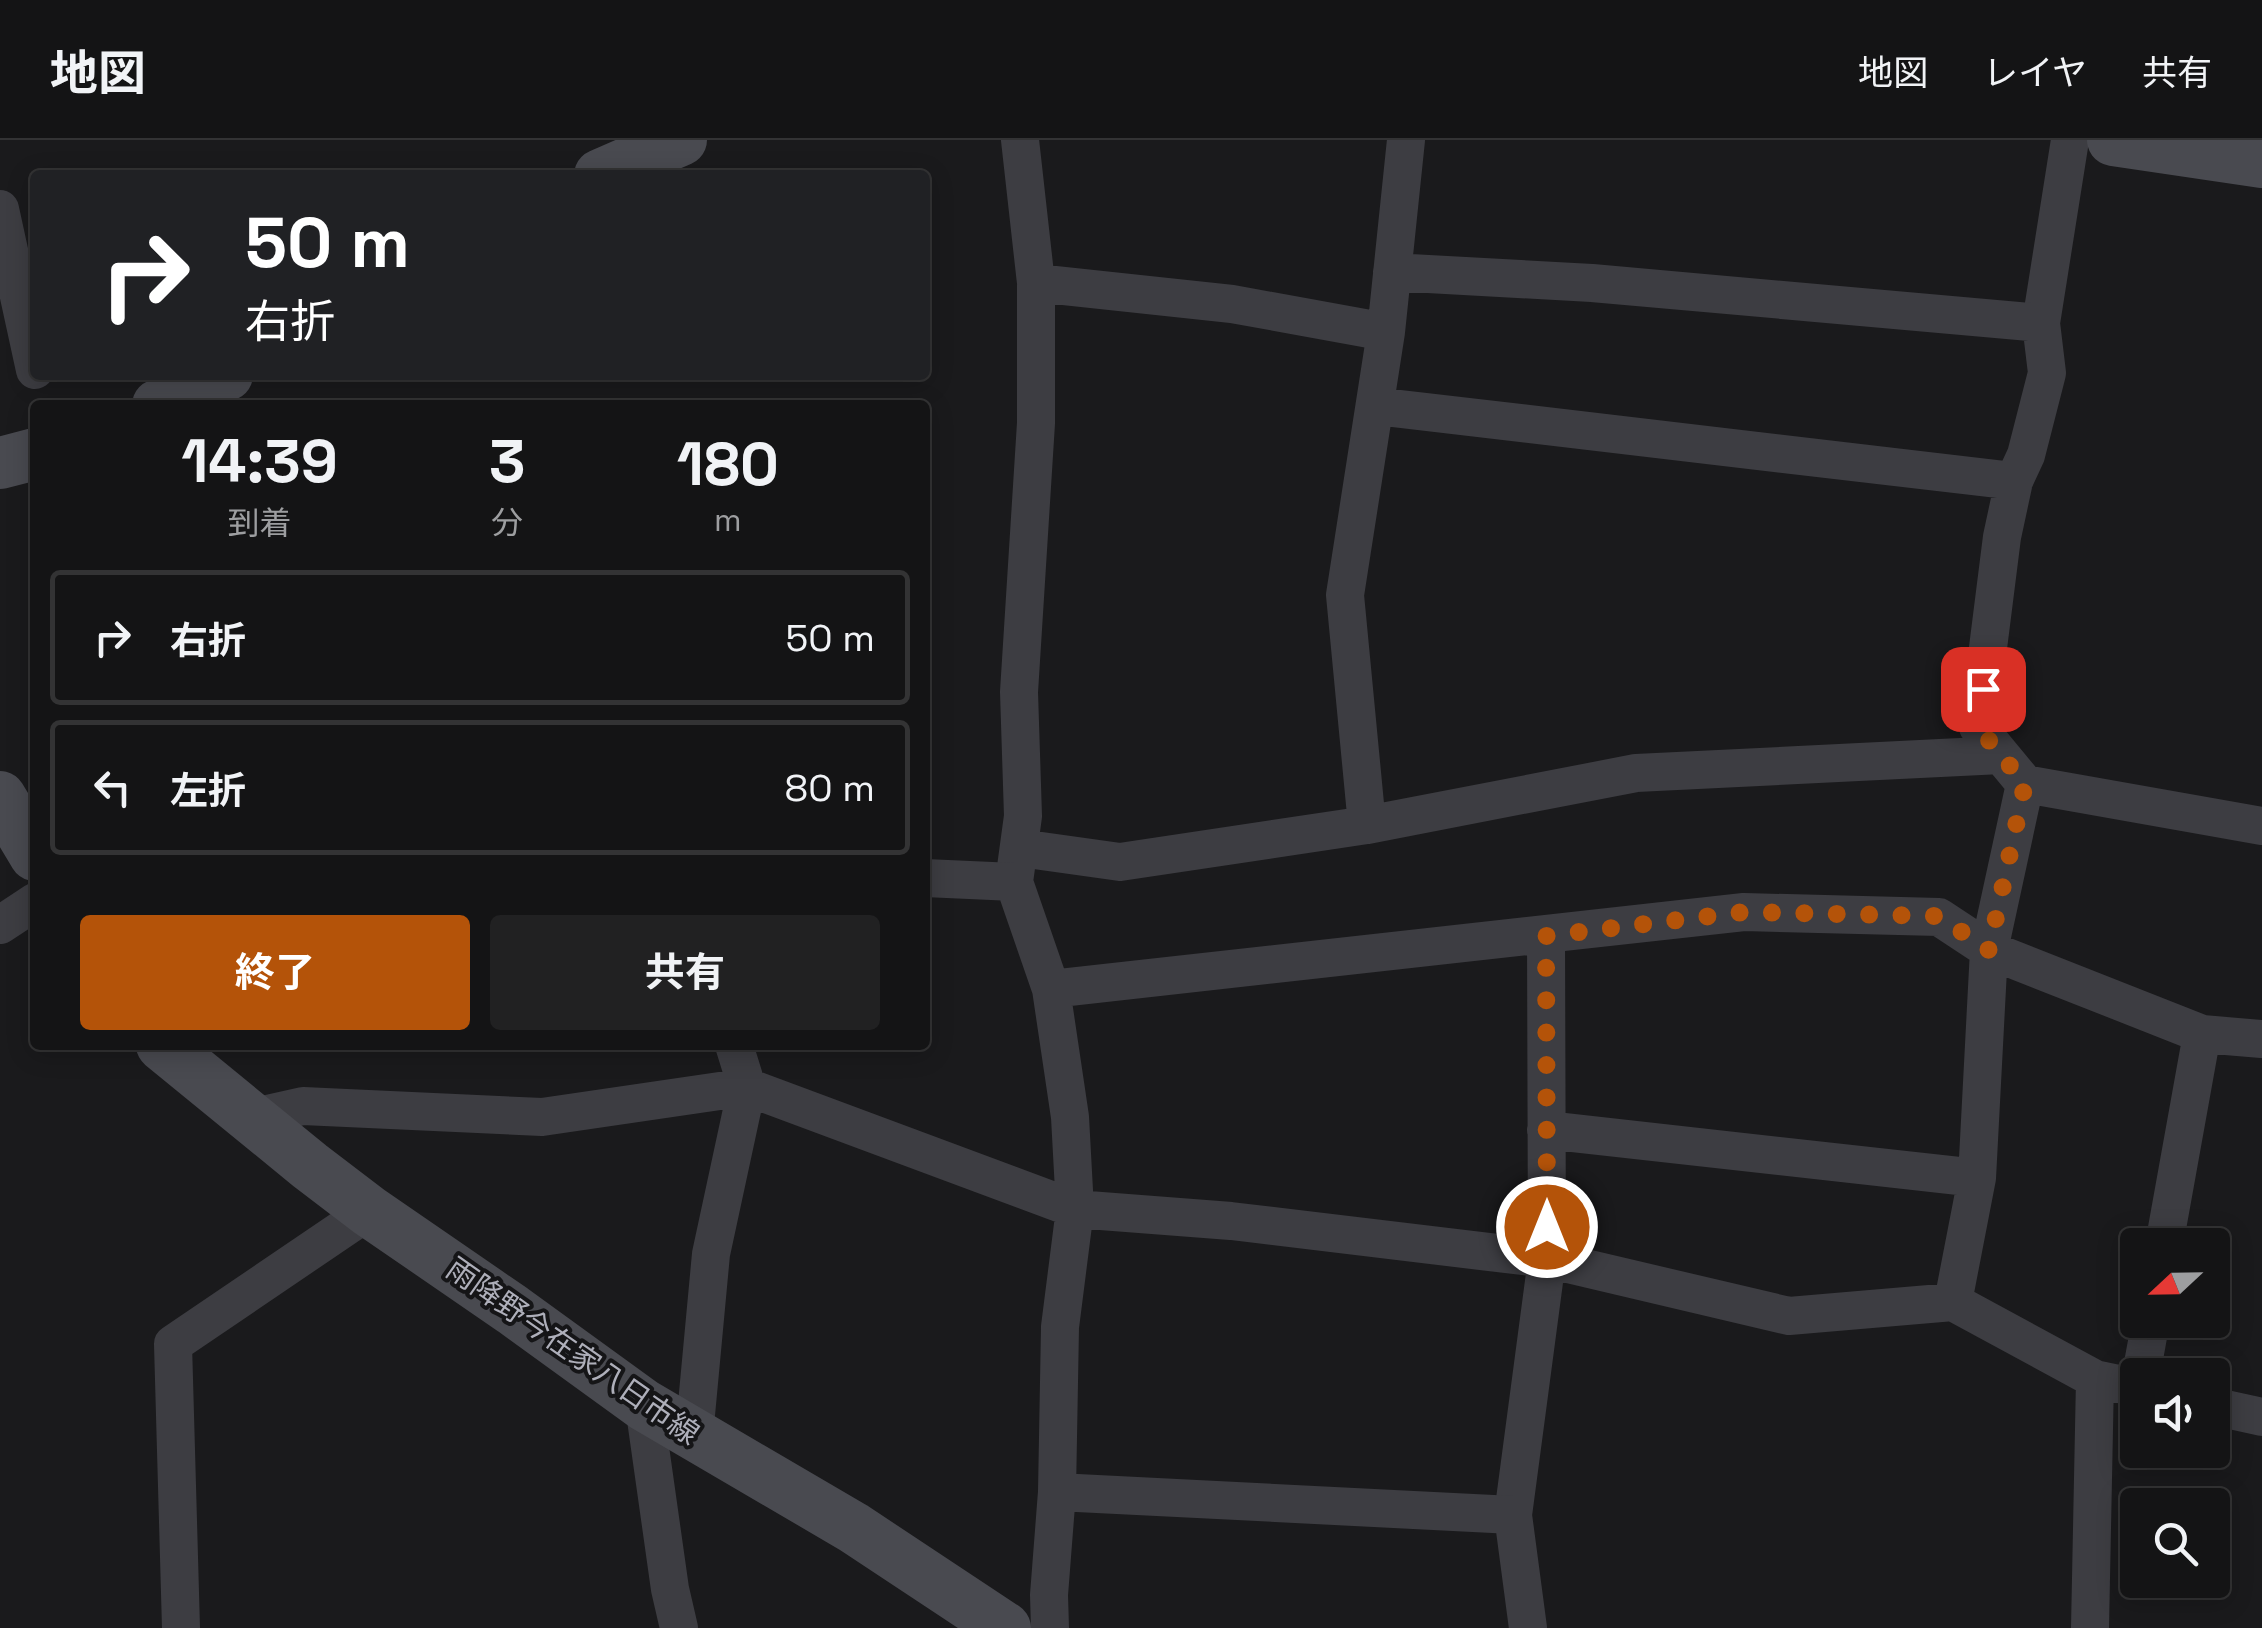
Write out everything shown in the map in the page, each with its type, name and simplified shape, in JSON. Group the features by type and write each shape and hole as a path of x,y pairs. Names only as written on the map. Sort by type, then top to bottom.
{"main road":[{"path":"612,170 681,140"},
{"path":"2113,140 2262,162"},
{"path":"170,400 216,380"},
{"path":"0,463 30,455"},
{"path":"0,798 30,848"},
{"name":"雨降野今在家八日市線","path":"168,1050 248,1118 369,1211 644,1406 854,1528 1006,1628"}],"street":[{"path":"1020,140 1036,283 1036,423 1019,692 1022,816 1017,865 1052,989 1070,1117 1075,1210 1060,1327 1050,1628"},
{"path":"1367,826 1345,595 1386,332 1406,140"},
{"path":"1953,1302 1977,1178 1989,950 2013,770 1978,727 2002,537 2014,480 2026,456 2046,372 2041,323 2070,140"},
{"path":"0,209 30,346"},
{"path":"1392,272 1592,283 2041,323"},
{"path":"1036,283 1232,304 1386,332"},
{"path":"1375,406 2014,480"},
{"path":"930,877 1017,865 1120,862 1367,826 1636,772 2013,770 2262,826"},
{"path":"0,925 30,905"},
{"path":"1052,989 1744,912 1938,916 1989,950 2202,1034 2262,1039"},
{"path":"1528,1628 1513,1514 1547,1259 1546,936"},
{"path":"2167,1228 2202,1034"},
{"path":"694,1436 711,1254 747,1087 736,1050"},
{"path":"248,1118 303,1106 542,1117 747,1087 1075,1210 1231,1221 1547,1259 1789,1316 1953,1302 2095,1379 2120,1384"},
{"path":"1546,1130 1977,1178"},
{"path":"180,1628 173,1344 369,1211"},
{"path":"2090,1628 2095,1379"},
{"path":"644,1406 667,1572 679,1628"},
{"path":"2230,1410 2262,1417"},
{"path":"1057,1492 1513,1514"}],"route":[{"path":"1547,1227 1546,936 1744,912 1938,916 1989,950 2025,784 1978,727 1983,689"}]}
